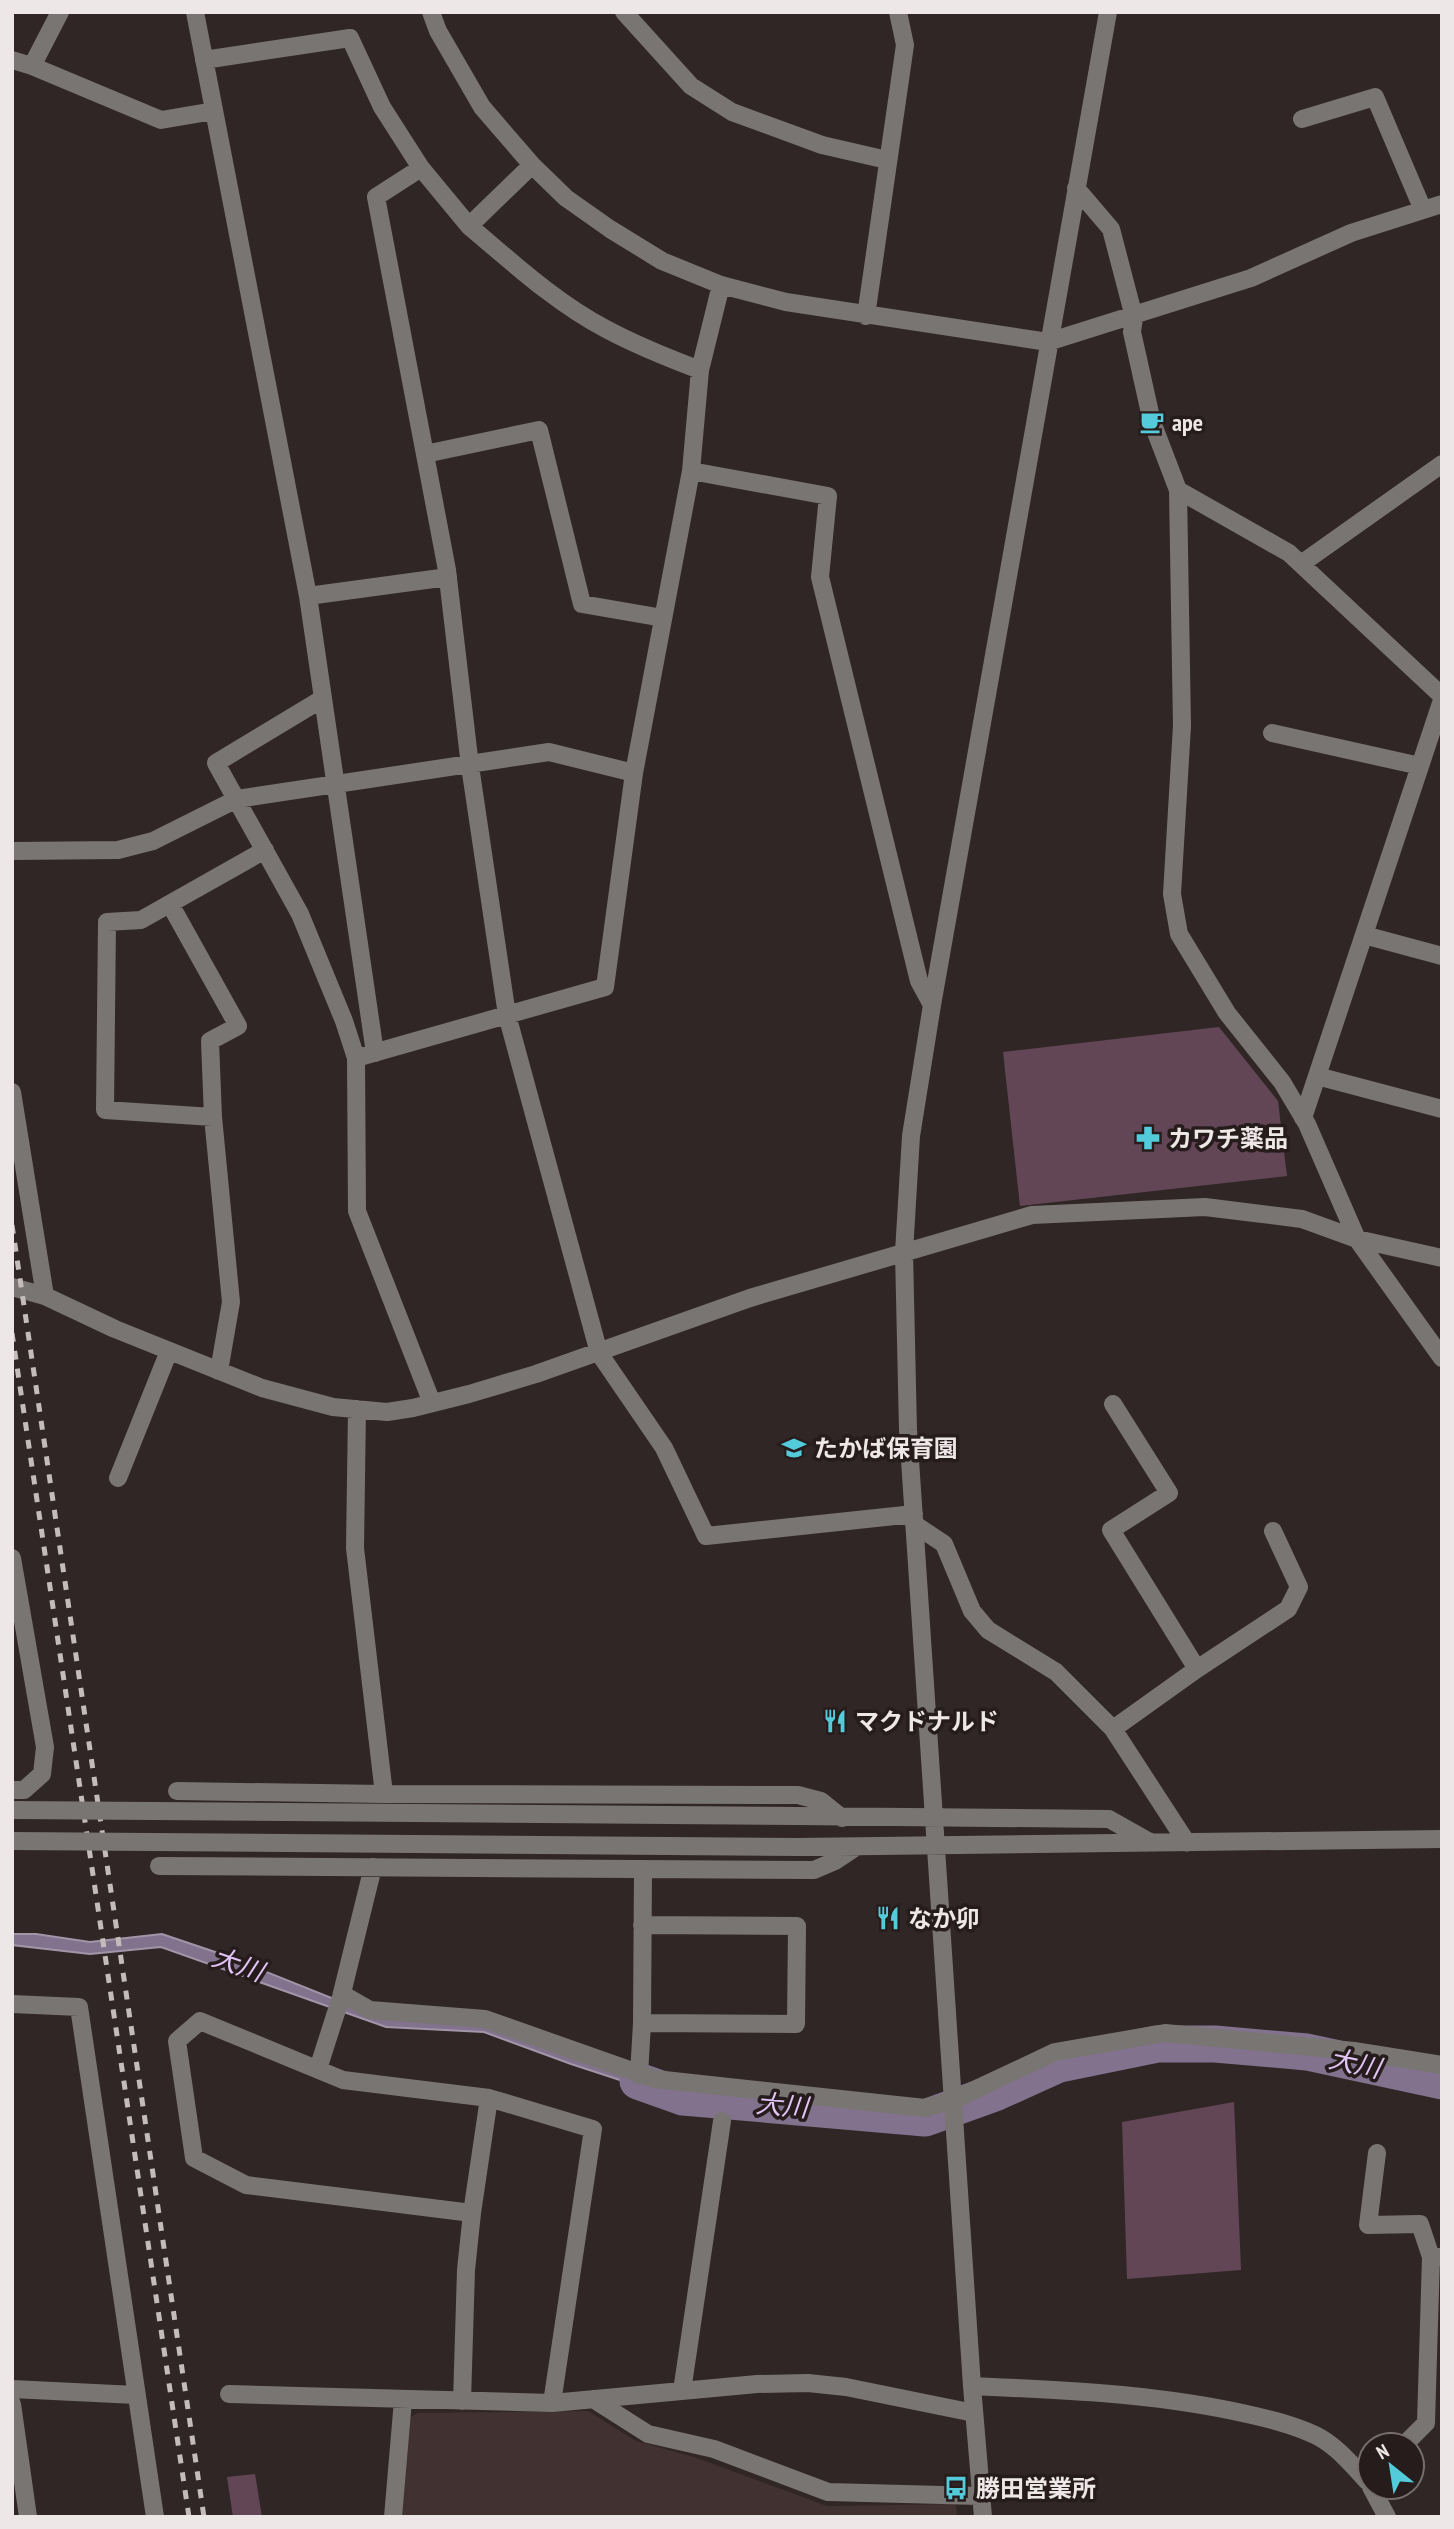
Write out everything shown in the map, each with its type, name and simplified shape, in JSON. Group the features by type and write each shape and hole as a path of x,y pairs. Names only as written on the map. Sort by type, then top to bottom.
{"street":[{"path":"32,66 60,12"},
{"path":"194,12 308,596 375,1053"},
{"path":"431,12 438,31 482,107 532,165 566,198 662,261 721,285 786,302 1048,342 1251,278 1351,233 1442,204"},
{"path":"624,12 691,86 732,112 822,145 887,160"},
{"path":"866,316 905,44 898,12"},
{"path":"983,2517 908,1430 904,1252 911,1136 932,1005 1108,12"},
{"path":"204,60 350,38 382,107 422,168 470,226 540,286 604,328 655,353 700,370"},
{"path":"12,60 161,120 214,111"},
{"path":"1302,119 1375,97 1423,210"},
{"path":"470,226 532,165"},
{"path":"422,168 376,197 447,577 470,766 507,1015 599,1353 664,1448 706,1536 914,1519 944,1544 972,1611 988,1630 1056,1672 1113,1728 1187,1843"},
{"path":"1076,188 1111,229 1134,317 1132,332 1152,422 1178,490 1182,726 1171,894 1179,934 1227,1013 1282,1082 1303,1118 1357,1239 1442,1358"},
{"path":"356,1058 605,987 634,773 691,471 700,370 721,285"},
{"path":"425,454 539,430 582,604 663,618"},
{"path":"1301,564 1442,464"},
{"path":"691,471 828,496 820,577 919,981 932,1005"},
{"path":"1178,490 1289,553 1442,698 1303,1118"},
{"path":"308,596 447,577"},
{"path":"322,699 216,763 300,914 344,1021 356,1058 358,1211 432,1403"},
{"path":"1272,733 1420,766"},
{"path":"12,851 118,850 153,841 237,799 550,752 634,773"},
{"path":"213,1117 105,1110 107,922 141,920 265,850"},
{"path":"170,904 238,1026 209,1041 213,1117 231,1302 219,1371"},
{"path":"1364,934 1442,956"},
{"path":"1317,1076 1442,1108"},
{"path":"12,1092 45,1296"},
{"path":"12,1287 45,1296 169,1351 262,1388 333,1407 387,1412 432,1403 536,1374 750,1298 1032,1215 1205,1207 1302,1219 1357,1239 1442,1258"},
{"path":"118,1478 169,1351"},
{"path":"1112,1404 1169,1493 1111,1530 1197,1669"},
{"path":"356,1409 355,1548 384,1794"},
{"path":"1113,1728 1288,1609 1299,1587 1273,1531"},
{"path":"12,1558 45,1747 42,1774 24,1790 12,1790"},
{"path":"177,1791 798,1795 821,1801 842,1818"},
{"path":"12,1810 1110,1819 1152,1843"},
{"path":"12,1840 856,1847 1442,1839"},
{"path":"159,1866 814,1870 835,1861 856,1847"},
{"path":"318,2069 340,2001 373,1867"},
{"path":"639,2075 643,1869"},
{"path":"642,1924 797,1926 796,2024 642,2023"},
{"path":"340,2001 370,2010 485,2019 656,2079 925,2108 953,2100 1055,2052 1165,2033 1354,2051 1442,2065"},
{"path":"12,2004 79,2007 155,2517"},
{"path":"472,2213 246,2185 194,2158 177,2041 200,2021 343,2080 489,2098 593,2129 552,2403"},
{"path":"462,2401 466,2270 489,2098"},
{"path":"682,2391 722,2121"},
{"path":"1377,2153 1368,2225 1420,2224 1436,2257 1426,2423 1418,2431"},
{"path":"229,2394 552,2403 757,2384 808,2383 846,2387 974,2413"},
{"path":"972,2386 1103,2392 1187,2402 1272,2420 1317,2436 1356,2468"},
{"path":"12,2389 136,2395"},
{"path":"593,2399 648,2434 713,2449 828,2492 980,2496"},
{"path":"393,2517 403,2400"},
{"path":"12,2404 29,2517"},
{"path":"1379,2501 1387,2517"}],"shaded area":[{"path":"588,2411 636,2441 694,2457 827,2506 956,2504 957,2517 400,2517 407,2419 418,2413"}],"water":[{"path":"12,1934 36,1934 90,1942 162,1934 224,1955 379,2017 484,2025 686,2094 684,2101 484,2032 386,2027 161,1947 90,1954 12,1945"}],"building":[{"name":"カワチ薬品","path":"1219,1027 1278,1101 1287,1176 1020,1206 1003,1052"},
{"path":"1234,2102 1241,2270 1127,2279 1122,2122"},
{"path":"255,2474 262,2517 233,2517 227,2477"}],"waterway":[{"name":"大川","path":"638,2081 683,2097 925,2118 997,2092 1059,2064 1157,2044 1215,2044 1307,2052 1442,2081"}],"railway":[{"path":"12,1225 204,2517"},
{"path":"12,1333 189,2517"}],"place":[{"name":"ape","path":"1152,422"},
{"name":"カワチ薬品","path":"1148,1138"},
{"name":"たかば保育園","path":"794,1448"},
{"name":"マクドナルド","path":"835,1721"},
{"name":"なか卯","path":"888,1918"},
{"name":"勝田営業所","path":"956,2488"}]}
